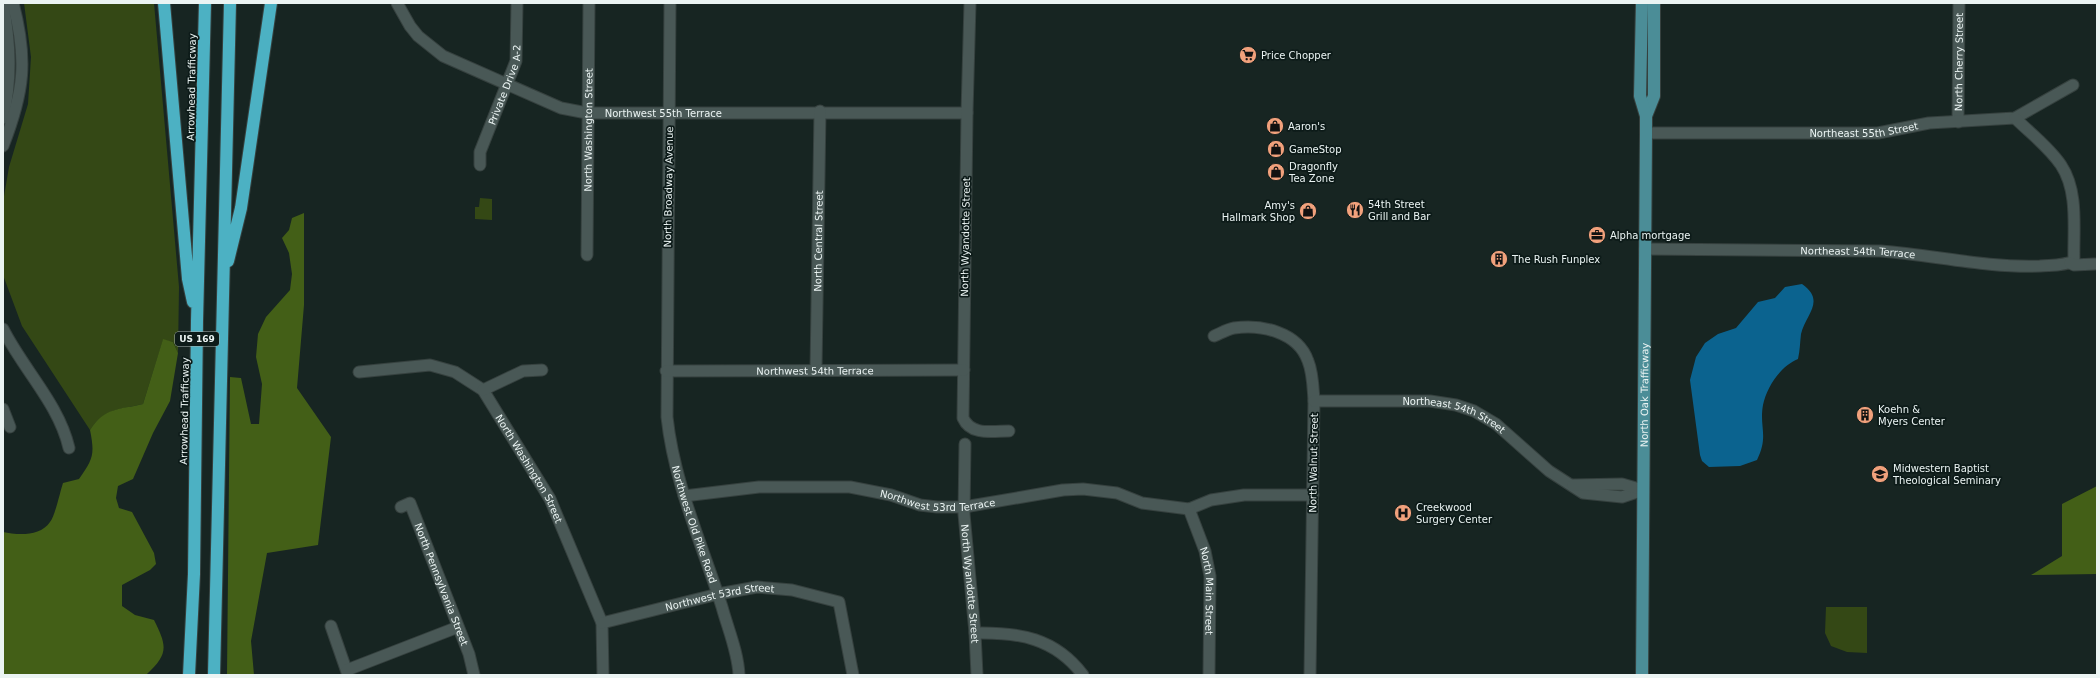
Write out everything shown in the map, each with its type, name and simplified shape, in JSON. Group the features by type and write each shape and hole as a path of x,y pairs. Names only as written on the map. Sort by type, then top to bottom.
{"highway":[{"path":"164,3 188,279 197,321"},
{"name":"Arrowhead Trafficway","path":"189,675 194,574 197,321 205,3"},
{"name":"US 169","path":"214,675 230,3"},
{"path":"223,285 241,208 270,3"}],"main road":[{"name":"North Oak Trafficway","path":"1642,3 1640,96 1646,116 1642,675"},
{"name":"North Oak Trafficway","path":"1646,116 1654,96 1654,3"}],"street":[{"path":"3,3 9,37 10,54 8,86 3,118"},
{"path":"3,146 21,91 22,54 18,23 13,3"},
{"name":"Northwest 55th Terrace","path":"397,3 410,26 427,45 443,56 561,108 587,113 820,111 967,113"},
{"name":"Private Drive A-2","path":"480,165 480,152 495,110 508,85 516,61 516,3"},
{"name":"North Broadway Avenue","path":"666,370 670,3"},
{"name":"North Wyandotte Street","path":"970,3 963,418 965,423 978,431 1009,431"},
{"name":"North Cherry Street","path":"1958,122 1959,3"},
{"name":"North Washington Street","path":"587,255 589,4"},
{"path":"10,54 22,54"},
{"name":"Northeast 55th Street","path":"1646,133 1878,133 1929,123 2015,118 2073,86"},
{"name":"North Central Street","path":"816,370 820,111"},
{"path":"2015,118 2057,160 2069,182 2073,203 2074,261 2070,263"},
{"name":"Northeast 54th Terrace","path":"1645,249 1881,251 1910,253 1993,265 2025,266 2066,265 2070,263 2074,265 2095,264"},
{"name":"North Walnut Street","path":"1214,336 1232,328 1250,326 1268,329 1287,337 1295,343 1308,360 1313,380 1314,401 1310,675"},
{"path":"3,329 14,350 50,403 66,435 69,448"},
{"name":"North Washington Street","path":"359,372 430,364 455,372 483,390 550,499 602,623 603,675"},
{"path":"483,390 523,371 542,370"},
{"name":"Northwest 54th Terrace","path":"666,370 964,370"},
{"name":"Northwest Old Pike Road","path":"666,370 667,417 670,441 684,496 718,594 734,647 739,675"},
{"name":"Northeast 54th Street","path":"1314,401 1430,401 1456,405 1474,411 1496,424 1549,471 1573,485 1583,494 1622,497 1643,490"},
{"path":"3,408 10,427"},
{"name":"North Wyandotte Street","path":"965,444 964,507 975,633 977,675"},
{"name":"Northwest 53rd Terrace","path":"684,496 759,487 850,488 891,495 920,505 937,507 964,507 1063,490 1083,489 1117,493 1142,503 1189,509"},
{"path":"1189,509 1211,500 1244,495 1313,495"},
{"name":"North Pennsylvania Street","path":"401,507 410,503 469,654 474,675"},
{"name":"North Main Street","path":"1189,509 1205,551 1210,576 1209,675"},
{"name":"Northwest 53rd Street","path":"602,623 718,594 756,587 774,588 839,602 853,675"},
{"path":"331,626 348,673 458,627"},
{"path":"975,633 1008,632 1040,641 1067,657 1083,675"}],"green space":[{"path":"24,3 154,3 179,287 178,353 173,342 163,340 143,404 113,411 101,418 90,430 22,326 3,275 3,202 9,167 28,104 31,57"},
{"path":"480,198 492,199 492,220 475,219 475,207 479,207"},
{"path":"304,213 304,305 297,388 331,437 318,545 267,553 251,641 254,675 227,675 230,377 241,378 251,424 259,424 262,384 256,357 258,334 266,317 290,290 292,274 289,253 282,238 289,230 292,218"},
{"path":"163,339 173,342 178,353 170,401 153,433 133,479 118,486 116,498 119,508 132,512 154,553 156,564 150,570 122,585 122,606 135,615 154,620 163,643 164,649 162,655 159,661 146,675 3,675 3,532 28,534 34,533 46,527 52,519 56,509 63,483 79,479 90,461 92,456 92,445 90,430 101,417 107,413 143,404"},
{"path":"2097,486 2097,574 2031,575 2062,556 2062,504"},
{"path":"1826,607 1867,607 1867,653 1847,652 1831,646 1825,633"}],"water":[{"path":"1802,284 1813,296 1814,302 1801,334 1798,359 1786,366 1771,384 1765,398 1762,413 1763,438 1761,452 1757,460 1740,466 1709,467 1702,461 1700,455 1690,380 1696,357 1705,343 1718,334 1736,328 1758,302 1775,298 1785,287"}],"place":[{"name":"Price Chopper","path":"1248,55"},
{"name":"Aaron's","path":"1275,126"},
{"name":"GameStop","path":"1276,149"},
{"name":"Dragonfly Tea Zone","path":"1276,172"},
{"name":"54th Street Grill and Bar","path":"1355,210"},
{"name":"Amy's Hallmark Shop","path":"1308,211"},
{"name":"Alpha mortgage","path":"1597,235"},
{"name":"The Rush Funplex","path":"1499,259"},
{"name":"Koehn & Myers Center","path":"1865,415"},
{"name":"Midwestern Baptist Theological Seminary","path":"1880,474"},
{"name":"Creekwood Surgery Center","path":"1403,513"}]}
